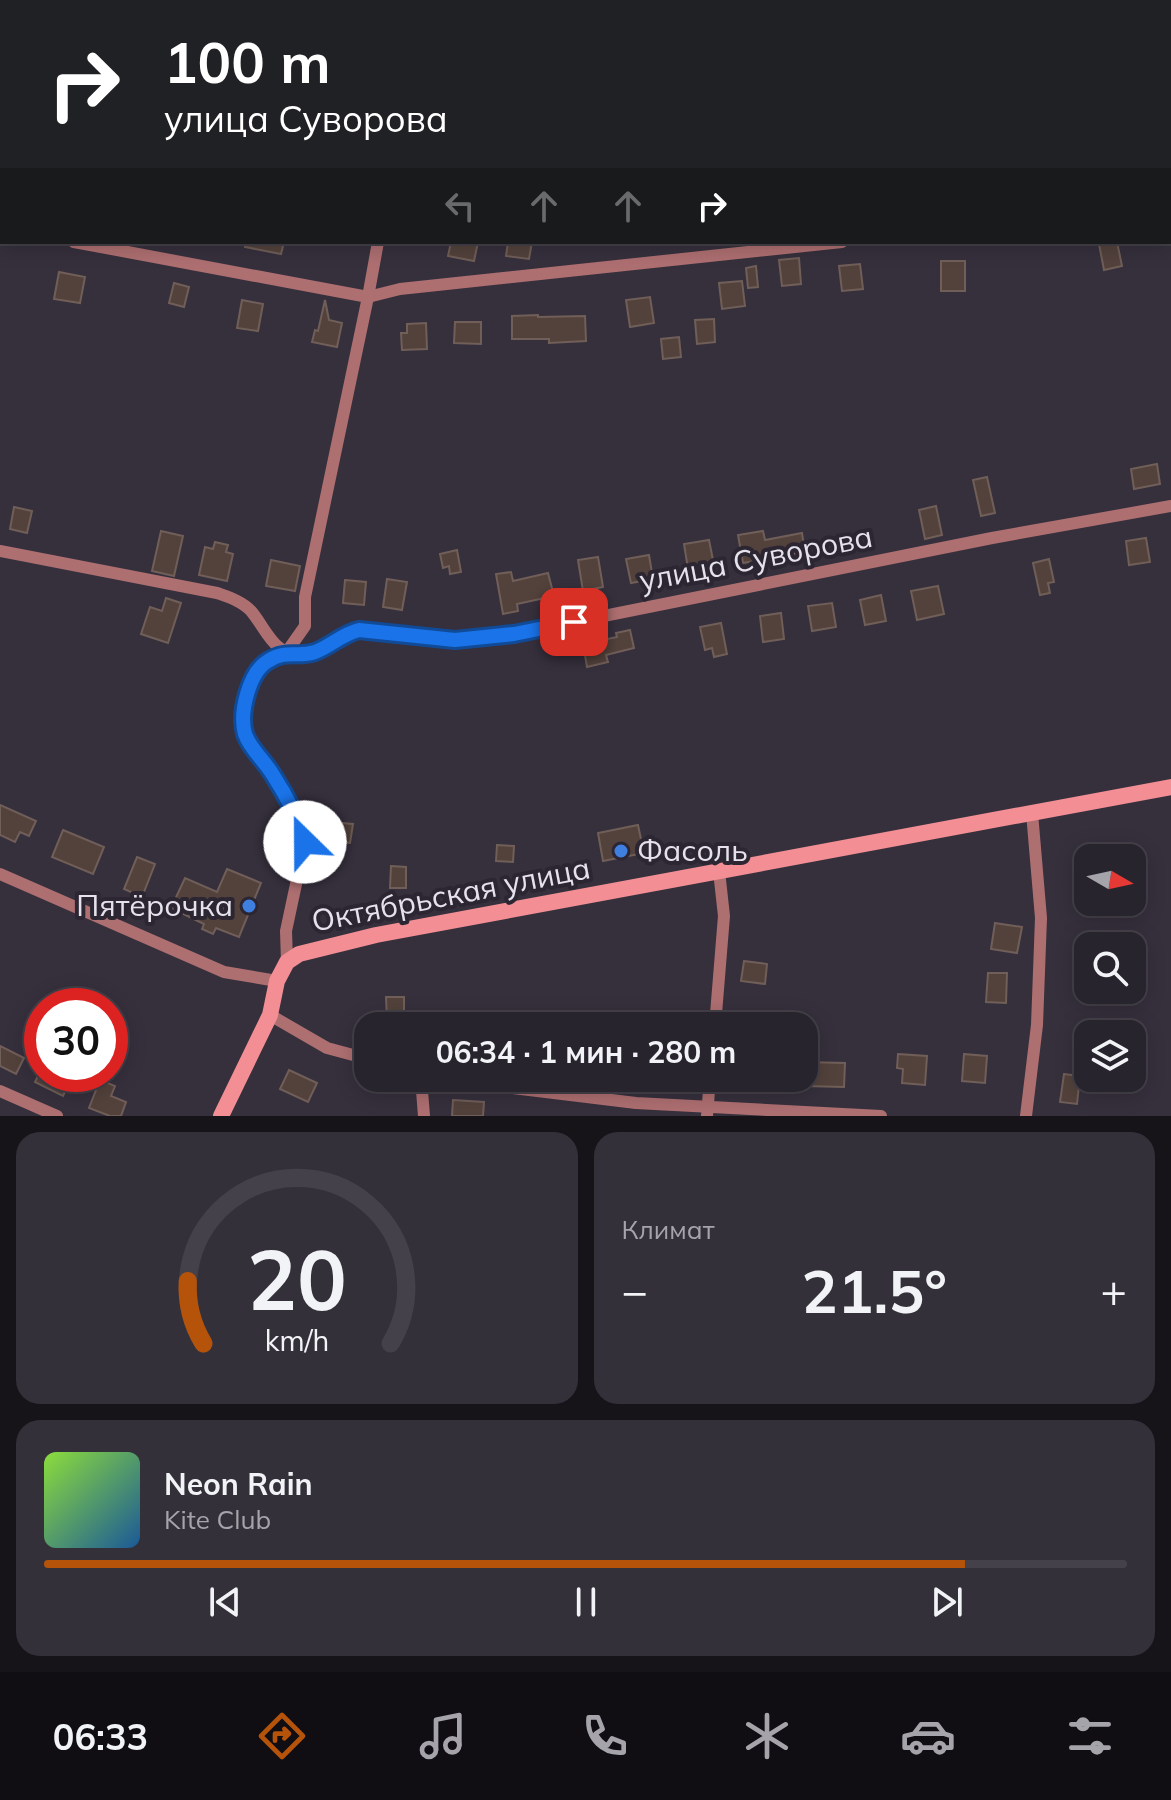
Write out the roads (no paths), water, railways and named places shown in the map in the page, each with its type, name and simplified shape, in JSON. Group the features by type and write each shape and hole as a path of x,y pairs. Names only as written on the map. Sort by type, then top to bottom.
{"street":[{"path":"85,244 368,297 400,289 823,244"},
{"path":"287,962 286,931 305,842 273,774 245,733 246,698 259,668 286,653 305,626 305,597 378,244"},
{"name":"улица Суворова","path":"286,653 314,653 359,630 455,640 514,634 992,538 1171,506"},
{"path":"0,551 217,593 249,609 264,632 286,653"},
{"name":"Октябрьская улица","path":"221,1116 270,1015 277,981 287,962 299,954 376,935 1171,787"},
{"path":"1026,1116 1037,1025 1041,918 1032,813"},
{"path":"716,1012 724,916 719,871"},
{"path":"0,874 224,972 277,981"},
{"path":"270,1015 327,1048 354,1055"},
{"path":"0,1091 57,1116"},
{"path":"422,1092 424,1116"},
{"path":"545,1092 707,1111 881,1116"}],"place":[{"name":"Фасоль","path":"621,851"},
{"name":"Пятёрочка","path":"249,906"}]}
